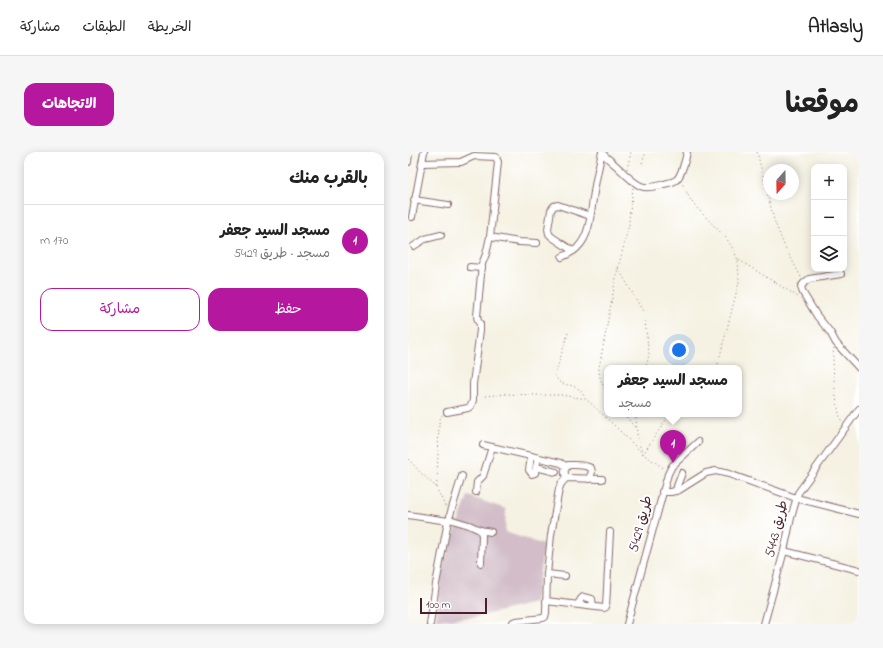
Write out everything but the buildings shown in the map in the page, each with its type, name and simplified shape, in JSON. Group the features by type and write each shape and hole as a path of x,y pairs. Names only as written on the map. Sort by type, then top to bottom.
{"street":[{"path":"408,162 409,152"},
{"path":"412,217 424,152"},
{"path":"602,152 634,183 642,187 655,187 676,181 680,178 687,152"},
{"path":"562,257 578,247 586,236 602,152"},
{"path":"422,163 462,162 474,156 496,157 498,162 490,237 482,264 477,311 480,330 473,400 471,406 468,408 447,412"},
{"path":"414,200 448,205"},
{"path":"573,251 549,234 548,229 551,210 554,206 558,205 590,216"},
{"path":"414,246 425,239 441,235"},
{"path":"490,237 519,242 537,243"},
{"path":"470,267 482,268"},
{"path":"841,274 809,279 804,282 801,287 809,304 830,332 836,343 859,368"},
{"name":"طريق 5443","path":"764,624 798,493 859,409"},
{"name":"طريق 5429","path":"627,624 662,492 669,472 672,466 698,442"},
{"path":"483,445 561,463 567,467"},
{"path":"476,492 477,482 483,476 492,447"},
{"path":"531,456 529,470 532,474 535,473 538,458"},
{"path":"566,478 564,471 568,465 590,468 592,472 589,479"},
{"path":"536,467 556,472"},
{"path":"662,492 676,491 706,473 716,471 796,498 859,514"},
{"path":"676,491 682,473"},
{"path":"430,624 436,584 449,519 462,476"},
{"path":"566,478 602,479"},
{"path":"512,624 516,621 546,617 547,574 556,499 561,484 566,478"},
{"path":"408,515 449,519 480,530 491,532"},
{"path":"480,530 482,535 481,563"},
{"path":"546,601 604,608 606,605 610,532"},
{"path":"784,551 859,570"},
{"path":"547,574 565,576"}],"path":[{"path":"626,175 632,152"},
{"path":"642,163 646,152"},
{"path":"757,152 774,220 784,245 804,282"},
{"path":"680,178 690,200 727,239 738,260 739,282 718,365"},
{"path":"604,388 600,382 599,368 618,268 628,225 634,183"},
{"path":"738,260 809,304"},
{"path":"618,268 644,313 649,354 647,365"},
{"path":"568,333 555,375 557,380 560,383 578,388 586,399 604,416"},
{"path":"836,343 832,355 834,379 839,414 841,420 847,427"},
{"path":"485,396 506,394 561,395 586,399"},
{"path":"436,487 440,419 441,416 447,412"},
{"path":"605,417 643,454 669,472"},
{"path":"626,417 636,430"},
{"path":"636,417 636,430 643,454"},
{"path":"643,454 668,417"},
{"path":"408,459 436,487 449,519"}],"shaded area":[{"path":"468,496 506,509 505,532 544,545 535,603 476,617 436,620 442,568"}],"place":[{"name":"مسجد السيد جعفر","path":"673,463"}]}
